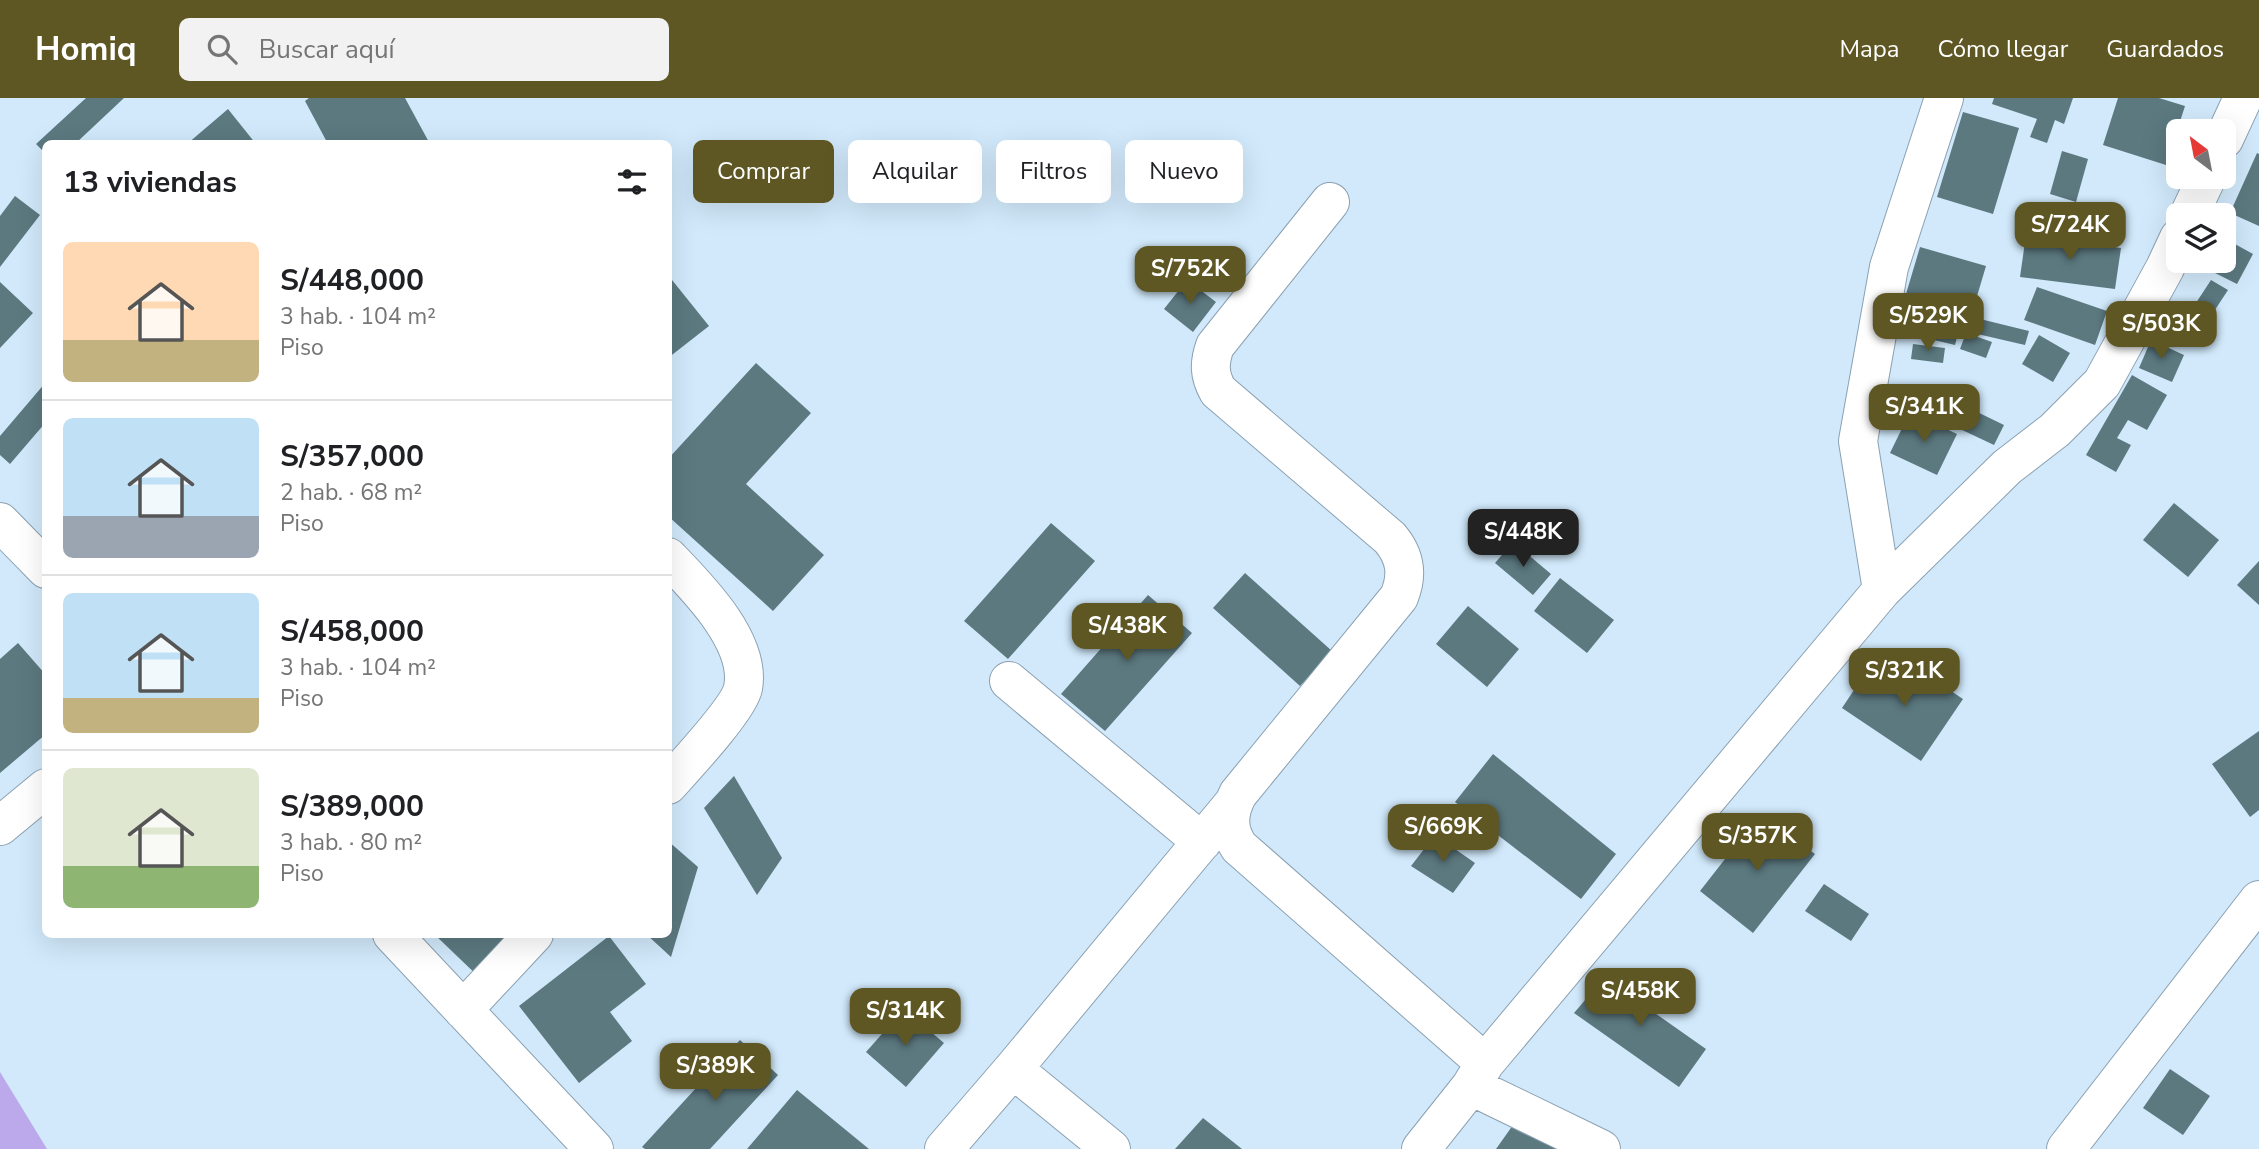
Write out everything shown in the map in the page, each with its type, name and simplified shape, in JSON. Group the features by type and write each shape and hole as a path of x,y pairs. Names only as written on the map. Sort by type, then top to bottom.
{"street":[{"path":"1882,590 1858,441 1889,267 1944,98"},
{"path":"2233,119 2243,98"},
{"path":"1330,202 1215,346 1210,373 1213,382 1226,398 1390,538 1402,557 1405,578 1398,597 1238,794 1230,815 1230,826 1239,847 1478,1074 1601,1149"},
{"path":"1421,1149 1478,1074 1882,590 2007,467 2055,430 2102,383 2166,266"},
{"path":"0,522 42,565"},
{"path":"672,562 725,624 744,662 743,690 718,729 672,781"},
{"path":"1009,681 1202,842"},
{"path":"0,825 42,791"},
{"path":"944,1149 1233,804"},
{"path":"2066,1149 2259,900"},
{"path":"396,938 594,1149"},
{"path":"463,1010 530,938"},
{"path":"1013,1069 1111,1149"}],"shaded area":[{"path":"0,1072 47,1149 0,1149"}],"building":[{"path":"86,98 124,98 79,140 42,140 42,150 36,144"},
{"path":"309,98 405,98 428,140 326,140 305,101"},
{"path":"1994,98 2073,98 2064,124 2055,120 2047,143 2030,137 2037,119 1992,104"},
{"path":"2118,98 2159,98 2185,106 2181,119 2166,119 2166,165 2103,145"},
{"path":"228,109 253,140 192,140"},
{"path":"1963,112 2019,128 1993,214 1937,197"},
{"path":"2062,151 2088,159 2076,202 2050,194"},
{"path":"2257,153 2259,226 2236,216 2234,203"},
{"path":"15,196 40,215 0,267 0,216"},
{"path":"2026,235 2121,248 2115,289 2020,277"},
{"path":"2236,245 2253,254 2237,284 2215,273 2236,273"},
{"path":"1920,247 1986,266 1972,313 1906,294"},
{"path":"672,280 709,326 672,355"},
{"path":"1187,280 1216,302 1193,332 1164,309"},
{"path":"2211,280 2228,290 2209,319 2192,309"},
{"path":"0,282 33,313 0,348"},
{"path":"2037,287 2107,311 2095,345 2024,320"},
{"path":"1921,304 1963,315 1955,345 1913,335"},
{"path":"1976,318 2029,331 2025,345 1973,333"},
{"path":"1966,333 1992,342 1986,358 1960,349"},
{"path":"2039,335 2070,353 2053,382 2022,364"},
{"path":"2151,340 2184,355 2172,382 2139,368"},
{"path":"1913,344 1945,348 1943,363 1911,359"},
{"path":"756,363 811,413 746,484 824,555 773,611 672,520 672,455"},
{"path":"2132,375 2167,395 2147,430 2128,420 2117,438 2131,445 2116,472 2086,455"},
{"path":"42,387 42,427 10,464 0,455 0,436"},
{"path":"1934,391 2004,425 1994,445 1924,412"},
{"path":"1910,412 1957,434 1937,475 1890,453"},
{"path":"2174,503 2219,540 2188,577 2143,540"},
{"path":"1051,523 1095,561 1008,659 964,621"},
{"path":"1513,542 1551,574 1533,595 1495,563"},
{"path":"2259,561 2259,605 2237,585"},
{"path":"1245,573 1332,651 1300,686 1213,608"},
{"path":"1560,578 1614,620 1587,653 1534,611"},
{"path":"1148,595 1192,633 1105,731 1061,694"},
{"path":"1468,606 1519,649 1487,687 1436,644"},
{"path":"18,643 42,670 42,737 0,773 0,659"},
{"path":"1909,663 1963,699 1921,761 1842,708 1870,666 1896,683"},
{"path":"2259,731 2259,810 2250,817 2212,764"},
{"path":"1493,754 1616,854 1581,899 1455,802"},
{"path":"734,776 782,858 757,895 704,808"},
{"path":"1761,813 1815,854 1753,933 1700,891"},
{"path":"1435,835 1475,863 1453,893 1411,866"},
{"path":"672,844 698,867 671,957 650,938 672,938"},
{"path":"1824,884 1869,914 1851,941 1805,911"},
{"path":"438,938 511,938 482,980"},
{"path":"606,938 611,938 646,984 610,1012 632,1041 579,1083 519,1006"},
{"path":"1630,973 1654,992 1642,1004 1706,1049 1679,1087 1574,1013 1604,978 1615,984"},
{"path":"904,1009 944,1043 906,1087 866,1052"},
{"path":"740,1040 778,1075 710,1149 642,1147"},
{"path":"2170,1069 2210,1096 2183,1135 2143,1108"},
{"path":"797,1090 869,1149 747,1149"},
{"path":"1203,1118 1242,1149 1175,1149"},
{"path":"1518,1118 1581,1149 1496,1149"}]}
